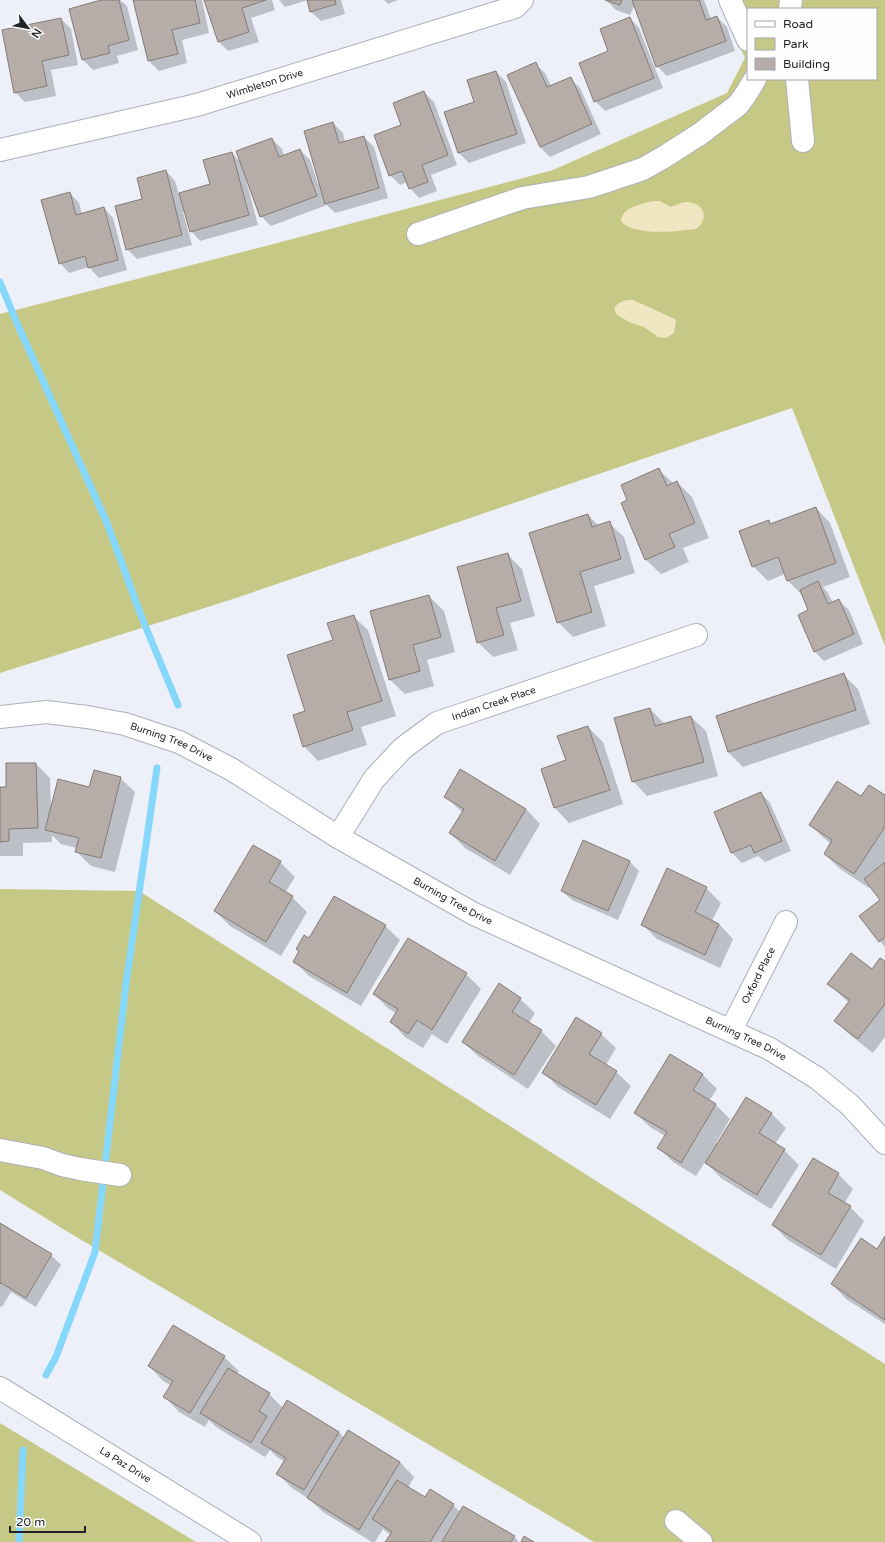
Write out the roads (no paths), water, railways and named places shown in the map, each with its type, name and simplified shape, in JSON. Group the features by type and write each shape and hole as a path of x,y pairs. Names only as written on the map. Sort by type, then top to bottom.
{"street":[{"name":"Wimbleton Drive","path":"0,150 197,105 515,7 522,0"},
{"path":"730,0 747,38"},
{"path":"418,234 522,198 589,187 643,169 700,134 738,105 753,80"},
{"path":"797,80 803,141"},
{"name":"Indian Creek Place","path":"338,837 374,779 403,748 437,723 696,635"},
{"name":"Burning Tree Drive","path":"0,717 46,712 87,717 125,724 172,740 231,769 338,837 474,914 770,1049 817,1078 850,1105 885,1143"},
{"name":"Oxford Place","path":"731,1030 786,922"},
{"path":"0,1150 43,1158 62,1165 80,1169 120,1175"},
{"name":"La Paz Drive","path":"0,1388 250,1542"},
{"path":"676,1521 701,1542"}],"waterway":[{"path":"0,282 16,321 107,523 142,618 178,705"},
{"path":"46,1375 56,1357 95,1252 126,984 157,768"},
{"path":"19,1542 23,1450"}]}
